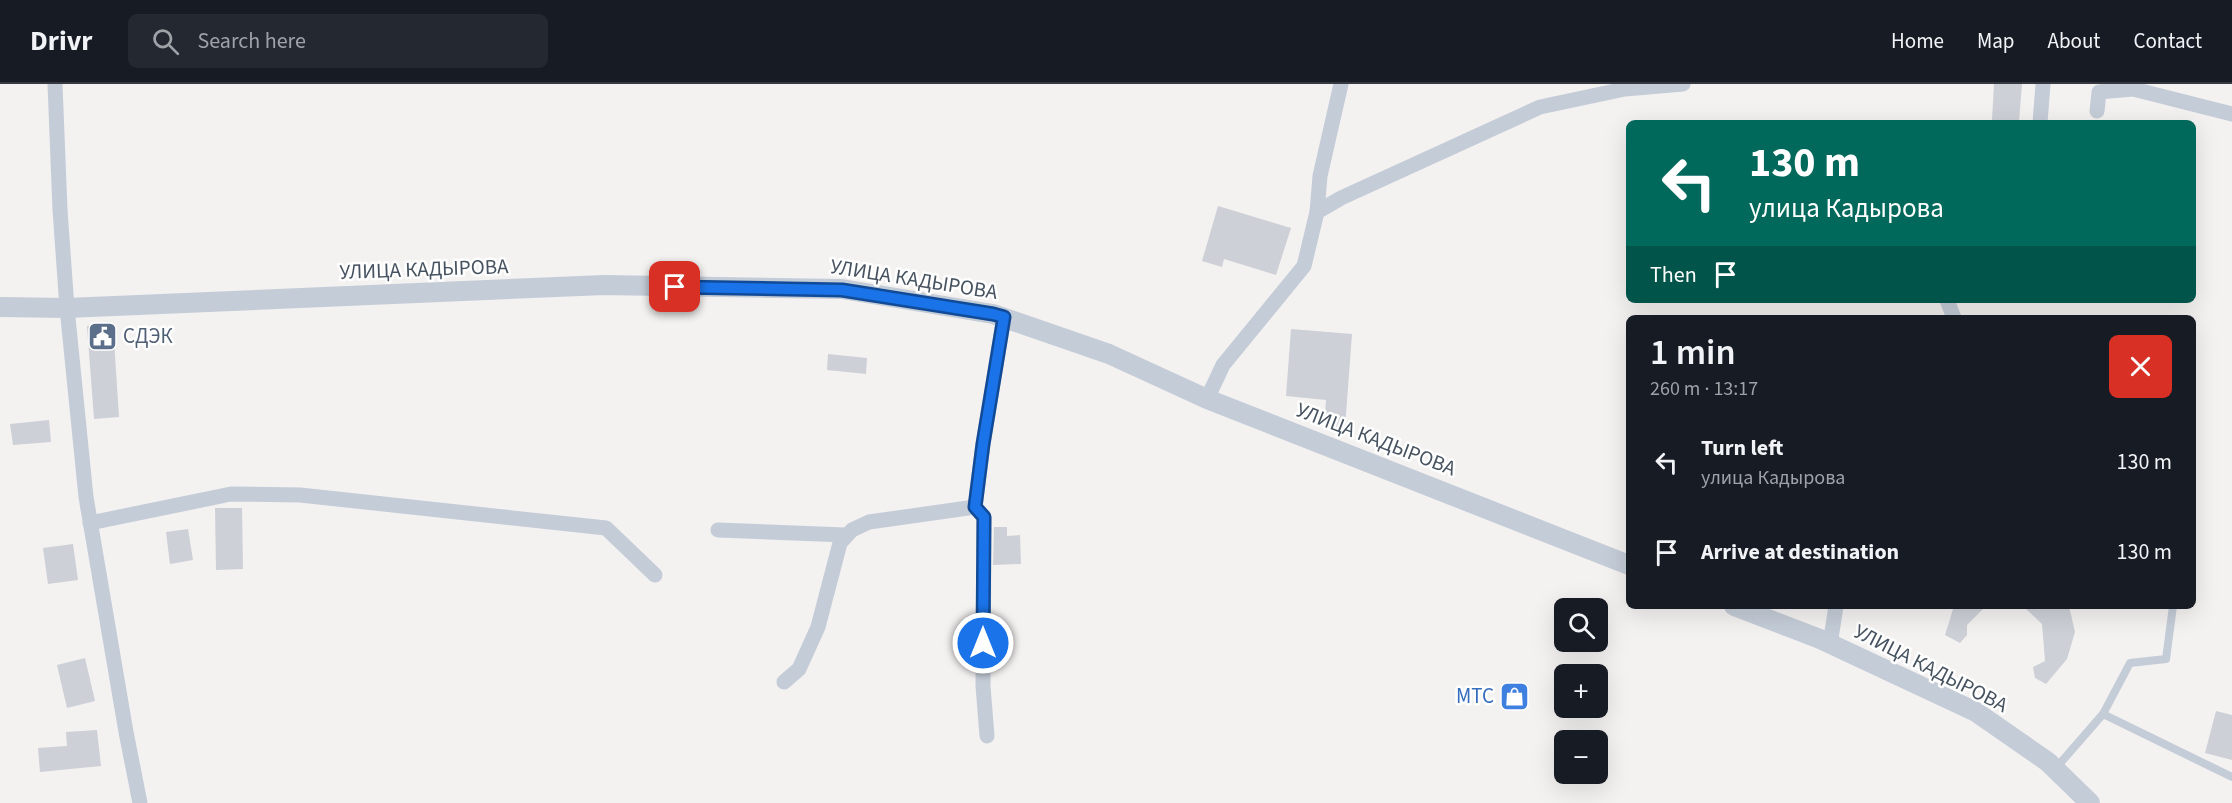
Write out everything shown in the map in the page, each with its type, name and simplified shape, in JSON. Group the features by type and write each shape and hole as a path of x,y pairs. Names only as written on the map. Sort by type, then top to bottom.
{"street":[{"path":"55,84 60,210 86,496 140,803"},
{"path":"1207,399 1223,365 1304,266 1317,212 1320,176 1341,84"},
{"path":"1317,212 1341,198 1540,107 1625,89 1683,84"},
{"path":"2040,120 2043,84"},
{"path":"2097,111 2098,92 2133,89 2232,114"},
{"name":"УЛИЦА КАДЫРОВА","path":"0,306 68,308 604,285 842,290 1004,317 1109,354 1207,399 1626,564"},
{"path":"987,736 983,686 984,517 975,507 1004,317"},
{"path":"90,523 231,494 300,495 606,528 655,575"},
{"path":"784,682 799,669 818,627 840,543 845,535 869,522 975,507"},
{"path":"718,530 845,535"},
{"name":"УЛИЦА КАДЫРОВА","path":"1741,609 1830,645 1976,712 2049,762 2089,802"},
{"path":"1830,645 1836,609"}],"lane":[{"path":"2055,769 2103,714 2130,663 2166,659 2174,609"},
{"path":"2103,714 2232,777"}],"building":[{"path":"1994,84 2022,84 2019,120 1992,120"},
{"path":"1218,206 1291,228 1276,275 1224,259 1222,267 1202,261"},
{"path":"113,324 119,417 94,419 87,326"},
{"path":"1291,329 1352,334 1345,428 1324,426 1326,400 1286,396"},
{"path":"828,354 867,358 866,374 827,370"},
{"path":"49,420 51,442 13,445 10,424"},
{"path":"215,508 242,508 243,569 216,570"},
{"path":"994,527 1007,527 1007,536 1020,535 1021,564 993,565"},
{"path":"188,529 193,560 170,564 166,532"},
{"path":"73,544 78,580 48,584 43,548"},
{"path":"1953,609 1983,609 1967,625 1967,635 1960,643 1945,635"},
{"path":"2026,609 2070,609 2075,632 2067,659 2046,684 2035,678 2033,667 2045,661 2042,624"},
{"path":"85,658 95,701 67,708 57,665"},
{"path":"2216,711 2232,715 2232,760 2205,753"},
{"path":"97,730 101,766 40,772 38,748 67,746 66,732"}],"place":[{"name":"СДЭК","path":"102,336"},
{"name":"МТС","path":"1515,696"}],"route":[{"path":"675,287 842,290 1004,317 975,507 984,517 983,643"}]}
